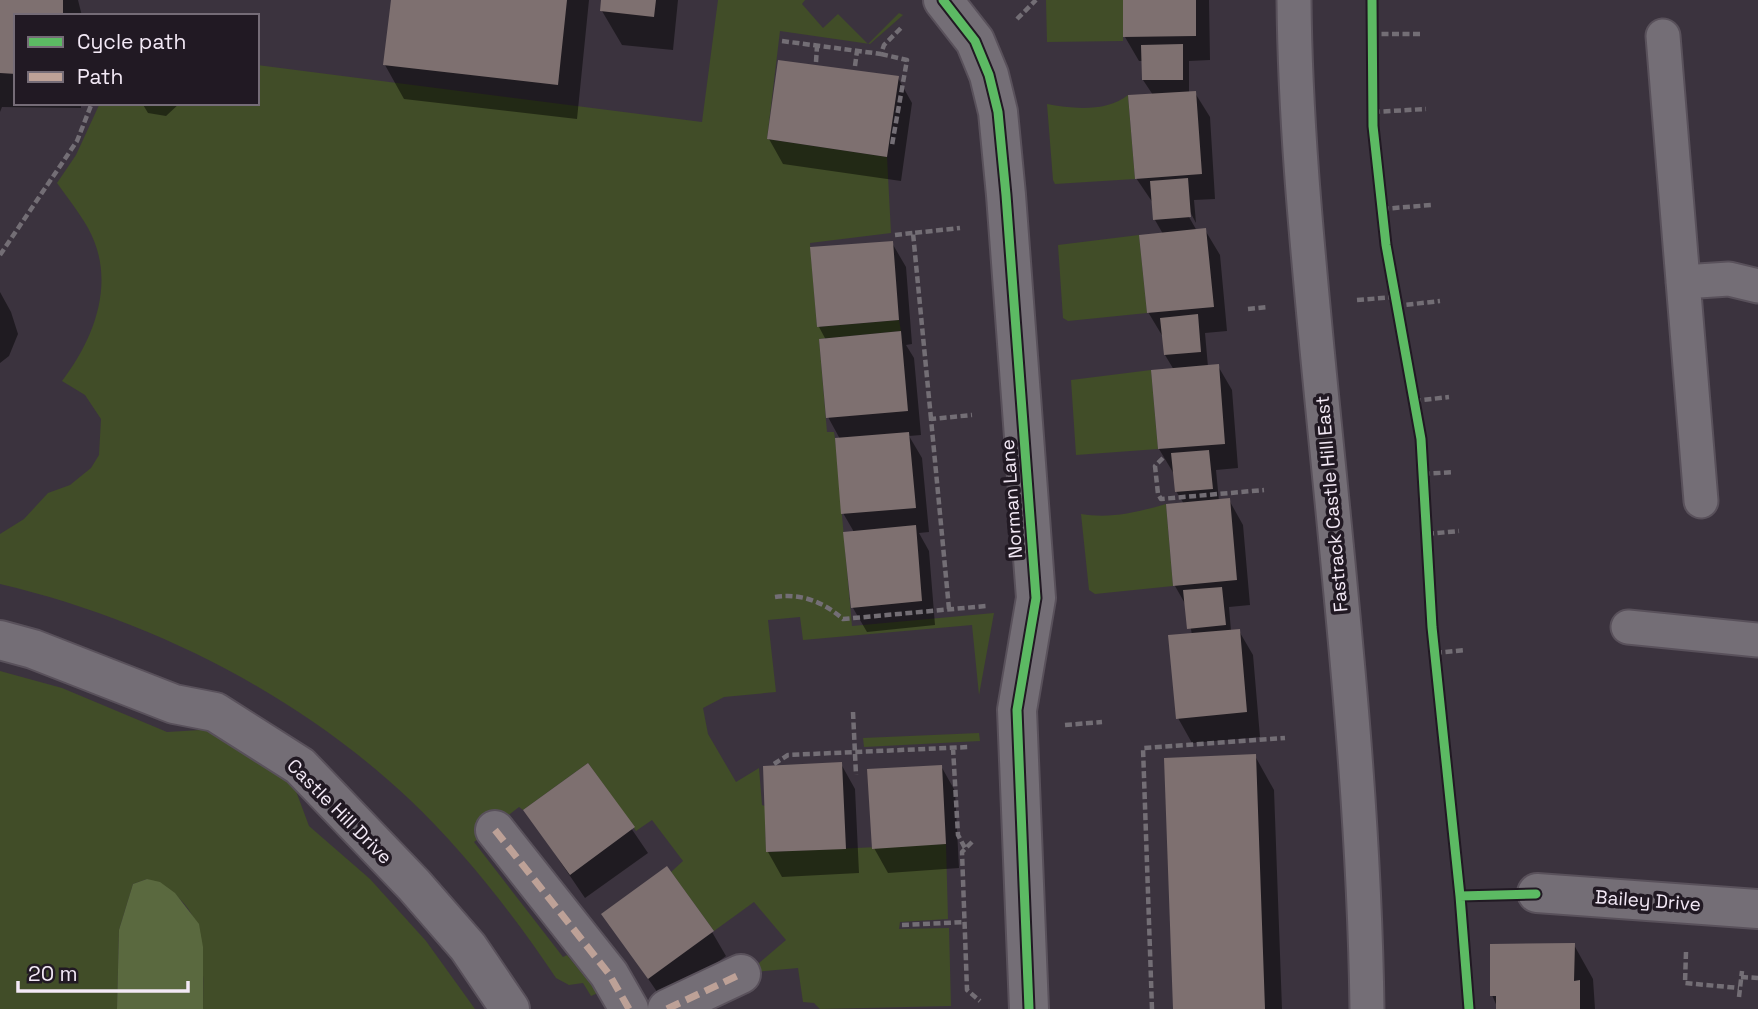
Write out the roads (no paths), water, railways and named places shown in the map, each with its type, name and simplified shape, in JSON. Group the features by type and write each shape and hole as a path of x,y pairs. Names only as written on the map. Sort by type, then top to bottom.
{"street":[{"name":"Norman Lane","path":"943,0 975,41 989,75 998,111 1006,195 1036,598 1017,710 1029,1009"},
{"name":"Castle Hill Drive","path":"0,640 33,649 174,704 215,712 300,766 414,885 468,947 510,1009"},
{"path":"495,830 609,974 629,1009"},
{"name":"Bailey Drive","path":"1537,893 1758,909"},
{"path":"667,1009 741,974"}],"lane":[{"name":"Fastrack Castle Hill East","path":"1294,0 1299,144 1351,719 1362,871 1367,1009"},
{"path":"1663,36 1701,501"},
{"path":"1683,282 1729,279 1758,286"},
{"path":"1628,627 1758,640"}]}
